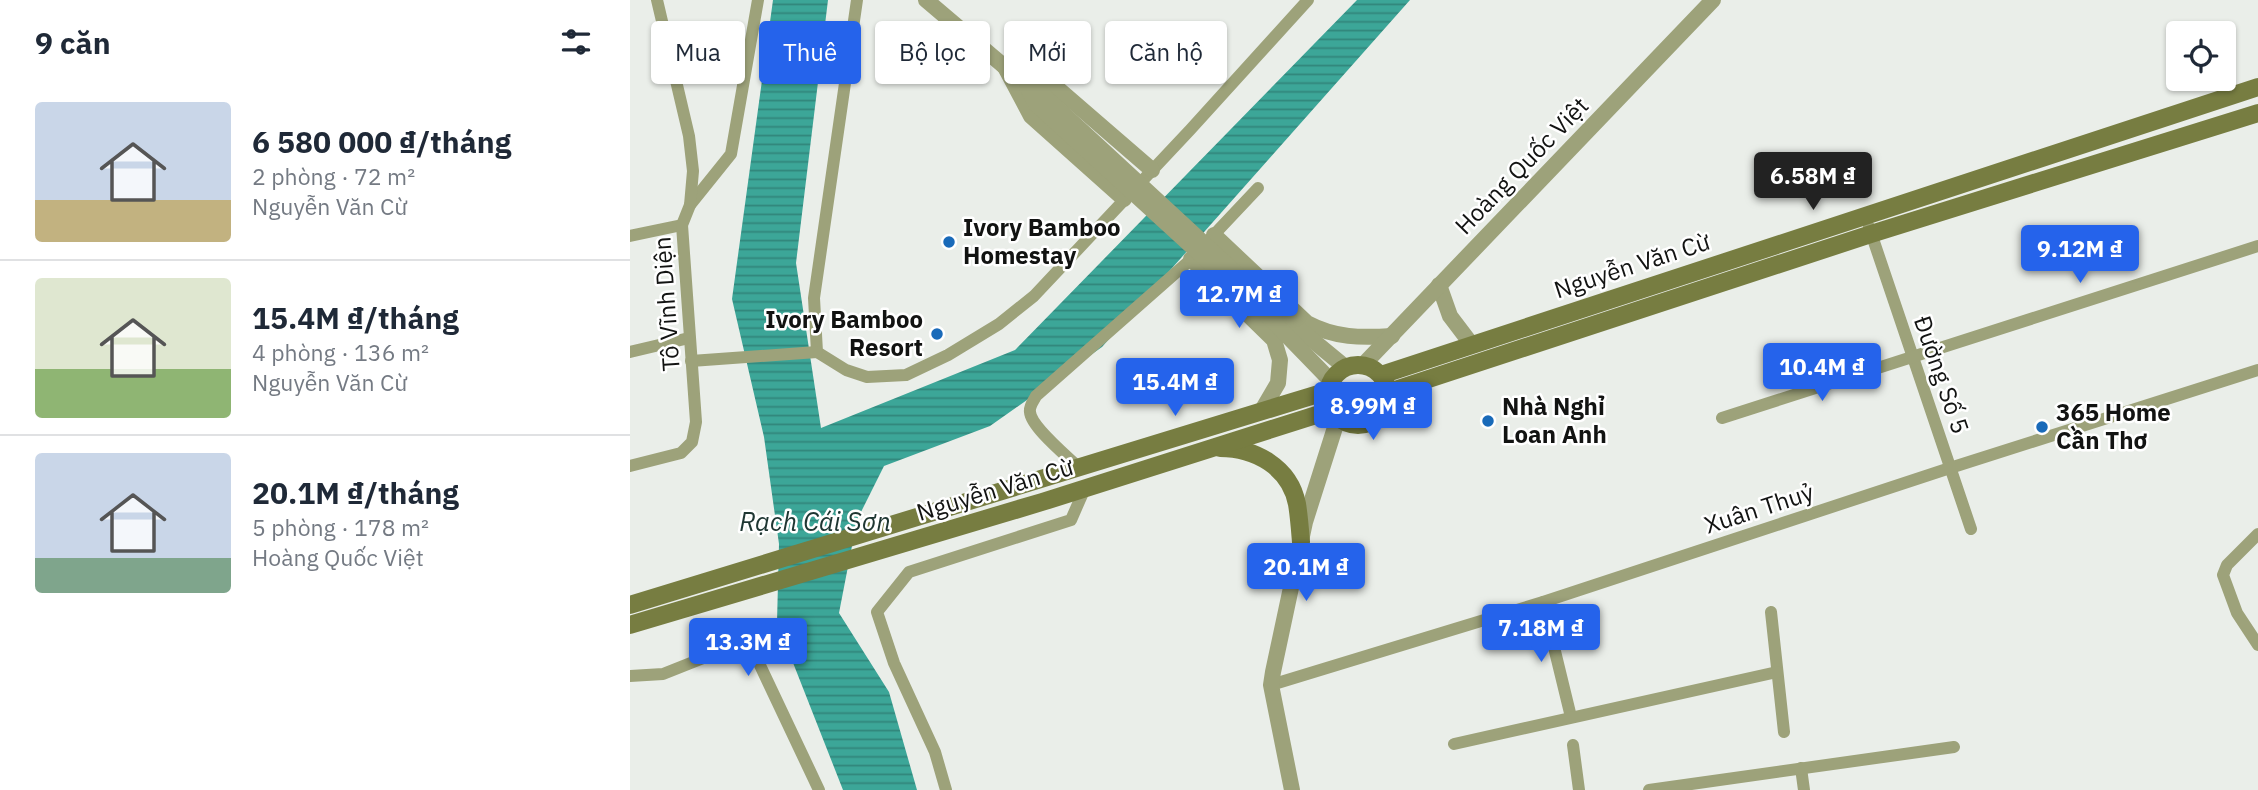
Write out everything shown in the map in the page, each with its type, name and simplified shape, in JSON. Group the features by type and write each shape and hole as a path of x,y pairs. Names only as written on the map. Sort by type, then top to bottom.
{"main road":[{"name":"Nguyễn Văn Cừ","path":"1381,375 2258,87"},
{"name":"Nguyễn Văn Cừ","path":"1389,392 1871,234 2258,113"},
{"path":"1364,364 1381,375 1389,392 1388,403 1376,420 1356,425 1335,414 1329,386 1337,373 1345,367 1364,364"},
{"name":"Nguyễn Văn Cừ","path":"630,605 1261,412 1329,386"},
{"name":"Nguyễn Văn Cừ","path":"630,625 1213,448 1335,414"},
{"path":"1213,448 1232,448 1264,457 1285,476 1297,502 1301,542"}],"street":[{"name":"Tô Vĩnh Diện","path":"630,466 681,453 692,442 696,422 682,225 690,205 693,171 689,136 657,0"},
{"path":"690,205 731,154 758,0"},
{"path":"817,352 814,298 857,0"},
{"path":"926,0 1004,66"},
{"path":"691,361 817,352 846,370 867,377 905,375 948,355 999,324 1034,296 1308,0"},
{"name":"Hoàng Quốc Việt","path":"1364,364 1713,0"},
{"path":"1014,84 1031,116 1124,199"},
{"path":"1024,84 1037,104 1273,314 1345,367"},
{"path":"1048,84 1056,87 1152,170"},
{"path":"1078,467 1039,428 1030,415 1030,406 1035,396 1191,259 1258,188"},
{"name":"Đường Số 5","path":"1865,215 1970,529"},
{"path":"630,236 682,225"},
{"path":"1214,235 1307,323 1344,336 1363,338 1392,335"},
{"path":"1722,418 2258,246"},
{"path":"1191,259 1274,340 1280,360 1278,383 1261,412"},
{"path":"1439,285 1450,316 1472,345"},
{"path":"1273,314 1329,386"},
{"path":"630,352 689,338"},
{"name":"Xuân Thuỷ","path":"1272,685 1544,602 2258,370"},
{"path":"1292,790 1272,685 1301,542 1335,414"},
{"path":"946,790 935,752 894,663 877,612 909,572 1070,520 1085,488"},
{"path":"2258,534 2227,565 2223,575 2237,613 2258,645"},
{"path":"1544,602 1571,717"},
{"path":"1771,612 1784,732"},
{"path":"630,676 663,674 736,645 748,649 758,661 819,790"},
{"path":"1454,744 1777,672"},
{"path":"1573,745 1579,790"},
{"path":"1649,790 1954,747"},
{"path":"1801,768 1804,790"}],"water":[{"path":"773,0 828,0 825,21 770,21"},
{"name":"Rạch Cái Sơn","path":"1357,0 1410,0 1102,347 990,426 884,466 857,520 839,613 889,692 917,790 843,790 777,622 779,544 764,437 732,299 761,84 818,84 796,263 821,428 1015,350"}],"place":[{"name":"Ivory Bamboo Homestay","path":"949,242"},
{"name":"Ivory Bamboo Resort","path":"937,334"},
{"name":"Nhà Nghỉ Loan Anh","path":"1488,421"},
{"name":"365 Home Cần Thơ","path":"2042,427"}]}
